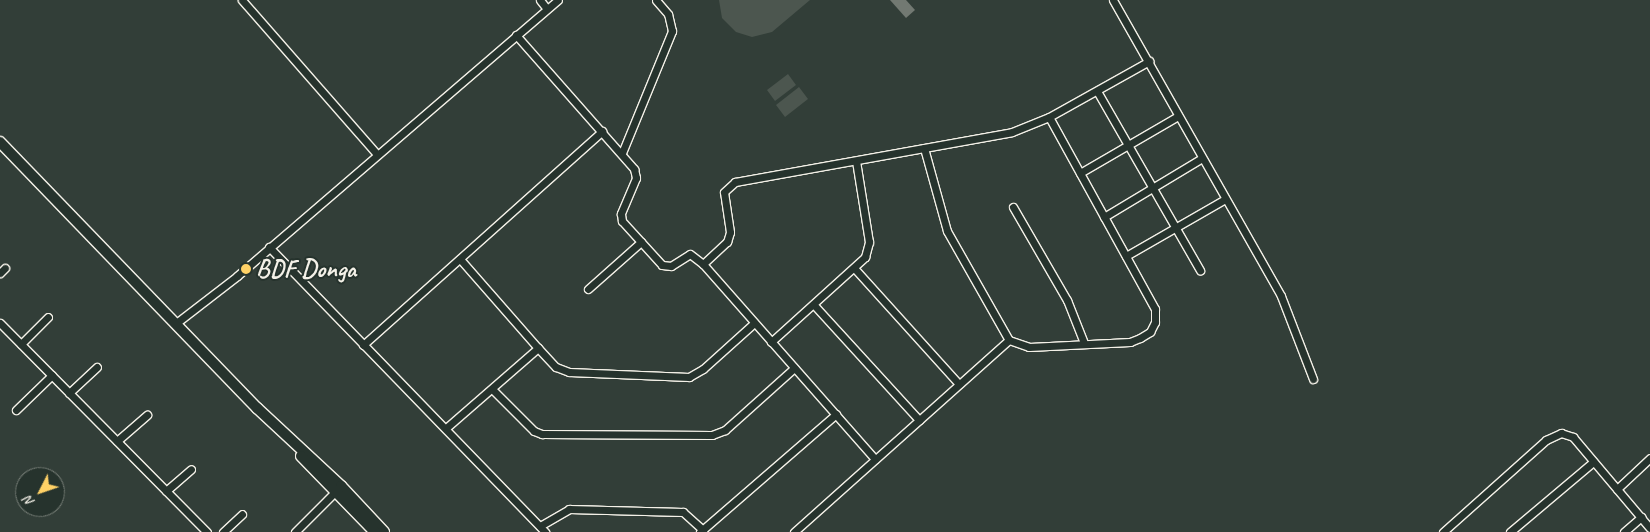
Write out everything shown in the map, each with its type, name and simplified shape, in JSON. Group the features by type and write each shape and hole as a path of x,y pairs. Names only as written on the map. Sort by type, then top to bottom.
{"main road":[{"path":"0,142 67,214 281,432 384,532"},
{"path":"0,150 67,214"},
{"path":"338,488 375,532"}],"street":[{"path":"242,0 378,154"},
{"path":"540,0 547,9"},
{"path":"175,324 269,248 558,0"},
{"path":"622,153 672,31 668,14 656,0"},
{"path":"1113,0 1281,296 1313,379"},
{"path":"516,36 622,153 637,173 621,217 641,242 667,267 685,254 702,264 875,459"},
{"path":"702,264 727,242 730,232 724,192 727,186 1012,132 1049,117 1149,61"},
{"path":"1098,91 1155,187 1200,270"},
{"path":"1080,173 1178,116"},
{"path":"924,148 947,231 1009,340 1029,347 1130,342 1150,332 1155,322 1156,309 1049,117"},
{"path":"363,345 602,131"},
{"path":"1104,217 1202,158"},
{"path":"771,342 856,269 865,257 869,242 856,161"},
{"path":"1126,256 1225,198"},
{"path":"1014,207 1068,300 1084,343"},
{"path":"588,290 641,242"},
{"path":"269,248 545,532"},
{"path":"460,260 556,367 569,372 689,377 703,370 754,323"},
{"path":"856,269 959,384"},
{"path":"814,305 919,420"},
{"path":"21,344 48,317"},
{"path":"0,323 207,532"},
{"path":"794,532 1009,340"},
{"path":"446,428 538,348"},
{"path":"69,393 97,367"},
{"path":"492,389 534,431 542,434 712,436 725,430 794,368"},
{"path":"16,410 52,375"},
{"path":"540,526 569,509 683,512 701,531 836,414"},
{"path":"117,441 148,415"},
{"path":"1443,532 1554,435 1571,436 1650,528"},
{"path":"1617,489 1650,458"},
{"path":"1510,532 1593,462"},
{"path":"166,491 191,469"},
{"path":"295,532 338,488"},
{"path":"223,532 242,514"},
{"path":"1624,532 1641,517"}],"shaded area":[{"path":"719,0 810,0 772,32 752,37 736,32 722,18"},
{"path":"890,0 906,0 915,10 906,18"},
{"path":"788,74 796,85 775,101 767,90"},
{"path":"799,87 808,99 785,117 776,105"}],"place":[{"name":"BDF Donga","path":"246,269"}]}
